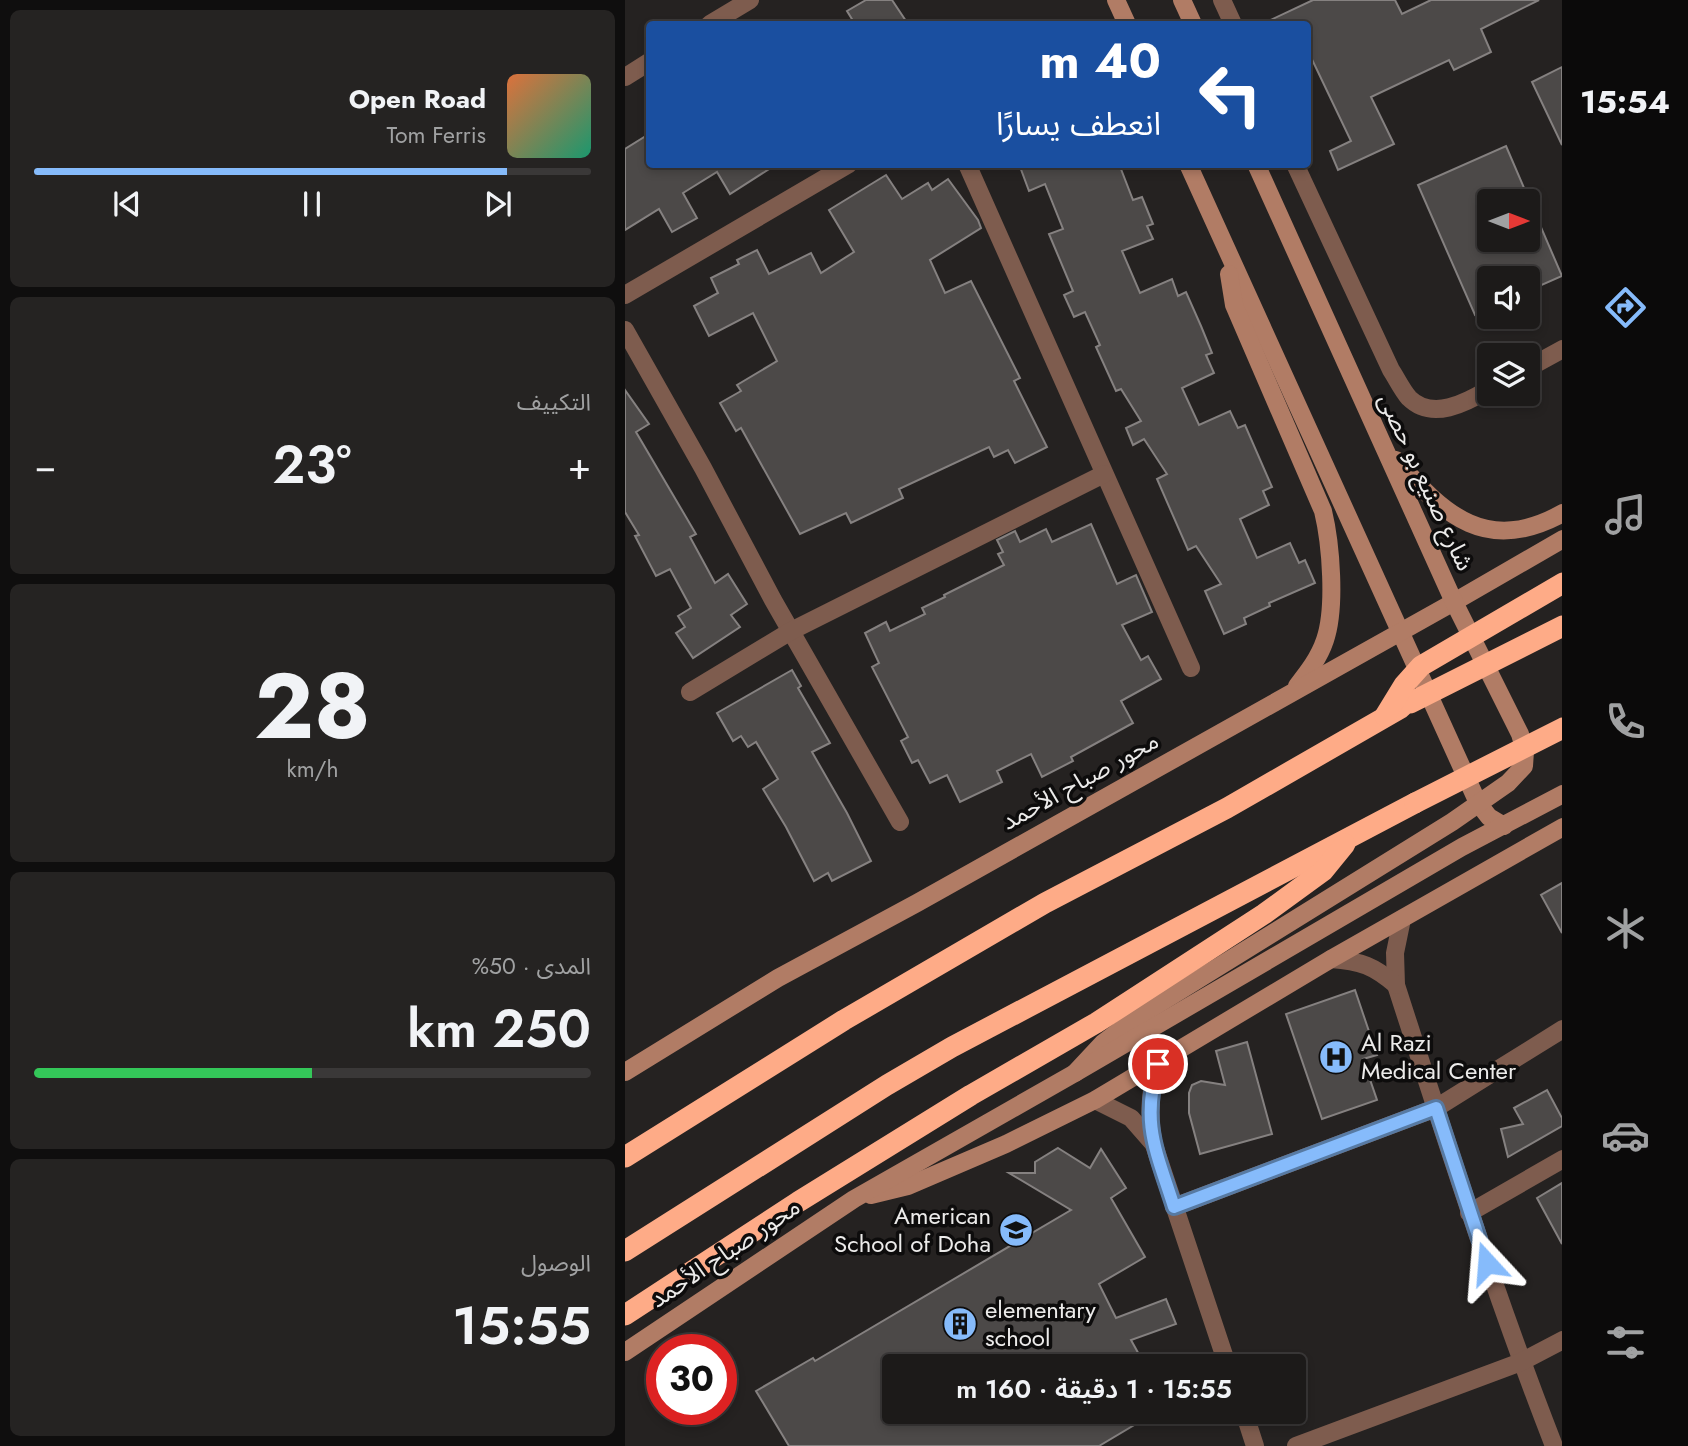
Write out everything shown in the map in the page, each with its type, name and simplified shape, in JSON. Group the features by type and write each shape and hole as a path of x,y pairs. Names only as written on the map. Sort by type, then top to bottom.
{"highway":[{"path":"1385,716 1404,685 1421,666 1562,583"},
{"path":"625,1157 844,1020 1045,903 1227,808 1385,716 1562,626"},
{"path":"625,1251 952,1046 1350,836 1562,729"},
{"path":"625,1315 798,1202 970,1095 1096,1023 1264,914 1323,871 1350,836"}],"street":[{"path":"715,21 750,0"},
{"path":"1116,0 1126,21"},
{"path":"1182,0 1192,21"},
{"path":"1222,0 1232,21"},
{"path":"625,77 646,64"},
{"path":"625,295 841,168"},
{"path":"969,168 1191,668"},
{"path":"1190,168 1229,260 1478,803 1489,817 1504,826"},
{"name":"شارع صنيع بو حصى","path":"1075,1073 1103,1043 1136,1018 1452,822 1518,775 1524,766 1525,751 1520,734 1455,603 1258,168"},
{"name":"شارع صنيع بو حصى","path":"1297,168 1391,370 1407,396 1429,408 1450,408 1477,396"},
{"path":"1229,260 1234,304 1323,511 1328,531 1330,617 1326,639 1317,660 1292,693"},
{"path":"625,330 900,822"},
{"path":"1540,361 1562,349"},
{"path":"1382,445 1424,492 1446,510 1480,528 1498,532 1519,531 1545,523 1562,513"},
{"path":"690,692 791,631 1104,474"},
{"name":"محور صباح الأحمد","path":"625,1072 777,978 1455,603 1562,539"},
{"name":"محور صباح الأحمد","path":"625,1352 854,1199 1463,847 1562,794"},
{"name":"محور صباح الأحمد","path":"854,1199 909,1186 1006,1144 1095,1100 1331,959 1562,827"},
{"path":"1402,919 1395,953 1396,985 1469,1213 1521,1362 1554,1446"},
{"path":"1331,959 1369,965 1396,985"},
{"path":"1174,1207 1436,1108 1562,1029"},
{"path":"1158,1064 1151,1087 1149,1119 1154,1145 1224,1354"},
{"path":"1095,1100 1131,1118 1154,1145"},
{"path":"1469,1213 1562,1159"},
{"path":"1296,1446 1521,1362 1562,1340"},
{"path":"1248,1424 1255,1446"}],"building":[{"path":"866,0 892,0 906,21 853,21 847,11"},
{"path":"1313,0 1395,0 1402,14 1431,0 1539,0 1481,29 1491,52 1454,70 1449,60 1371,97 1394,144 1338,170 1330,151 1351,141 1311,57 1311,21 1268,21"},
{"path":"1562,67 1562,145 1532,82"},
{"path":"646,136 646,168 771,168 730,194 717,172 683,193 697,218 672,232 659,209 625,230 625,149"},
{"path":"1506,146 1525,189 1477,189 1477,252 1540,252 1540,225 1562,276 1540,286 1540,266 1477,266 1475,315 1418,185"},
{"path":"1020,168 1121,168 1133,200 1142,197 1153,224 1147,226 1153,239 1122,251 1140,293 1172,279 1178,296 1186,292 1212,353 1206,355 1214,373 1182,388 1199,425 1230,411 1238,428 1245,425 1272,487 1263,491 1269,505 1240,519 1257,558 1290,543 1299,563 1305,560 1315,583 1269,603 1270,606 1244,618 1246,624 1224,634 1205,591 1221,584 1196,546 1188,550 1157,479 1167,474 1144,439 1133,445 1126,428 1141,421 1121,389 1116,391 1096,347 1100,345 1085,312 1074,317 1064,295 1073,291 1049,234 1063,229 1045,184 1029,191"},
{"path":"886,175 902,199 928,183 932,190 948,179 978,220 981,228 930,260 945,293 971,281 1020,378 1014,381 1047,447 1015,463 1008,450 994,457 989,447 899,489 903,498 851,523 846,513 800,534 741,428 736,431 720,403 741,391 737,385 777,361 753,313 709,336 694,306 718,293 711,278 739,264 737,260 757,250 769,274 811,253 821,273 854,252 829,210"},
{"path":"625,390 649,424 636,432 696,534 690,537 715,583 728,574 747,604 731,615 740,627 693,658 676,633 685,627 678,616 691,608 670,569 656,576 635,536 639,535 625,512"},
{"path":"1091,524 1117,584 1136,575 1152,612 1122,625 1141,660 1148,656 1161,679 1121,701 1133,723 1071,757 1073,761 1042,777 1031,754 997,771 1002,782 960,802 947,775 930,783 918,760 912,763 901,741 908,737 872,667 879,663 865,633 886,622 890,631 925,614 922,608 1004,565 998,554 1003,552 997,540 1015,531 1020,542 1046,529 1052,542"},
{"path":"792,670 801,686 798,688 830,743 812,752 871,861 832,881 828,873 814,881 763,789 778,779 756,742 748,747 741,736 733,741 717,713"},
{"path":"1562,883 1562,933 1541,895"},
{"name":"Al Razi Medical Center","path":"1355,990 1377,1055 1363,1059 1377,1100 1322,1119 1286,1014"},
{"path":"1247,1042 1272,1134 1200,1154 1189,1113 1189,1093 1192,1085 1201,1081 1225,1085 1216,1051"},
{"path":"1547,1090 1562,1118 1562,1126 1508,1157 1501,1129 1523,1124 1514,1108"},
{"path":"1058,1148 1090,1168 1101,1149 1126,1188 1111,1198 1145,1257 1099,1284 1116,1318 1166,1299 1176,1324 1131,1340 1139,1354 882,1354 882,1424 1136,1424 1099,1446 789,1446 756,1391 813,1358 815,1361 1071,1210 1009,1173 1035,1173 1035,1162"},
{"path":"1562,1183 1562,1244 1537,1198"}],"place":[{"name":"Al Razi Medical Center","path":"1336,1057"},
{"name":"American School of Doha","path":"1016,1230"},
{"name":"elementary school","path":"960,1324"}],"route":[{"path":"1158,1064 1151,1087 1149,1119 1154,1145 1174,1207 1436,1108 1487,1263"}]}
